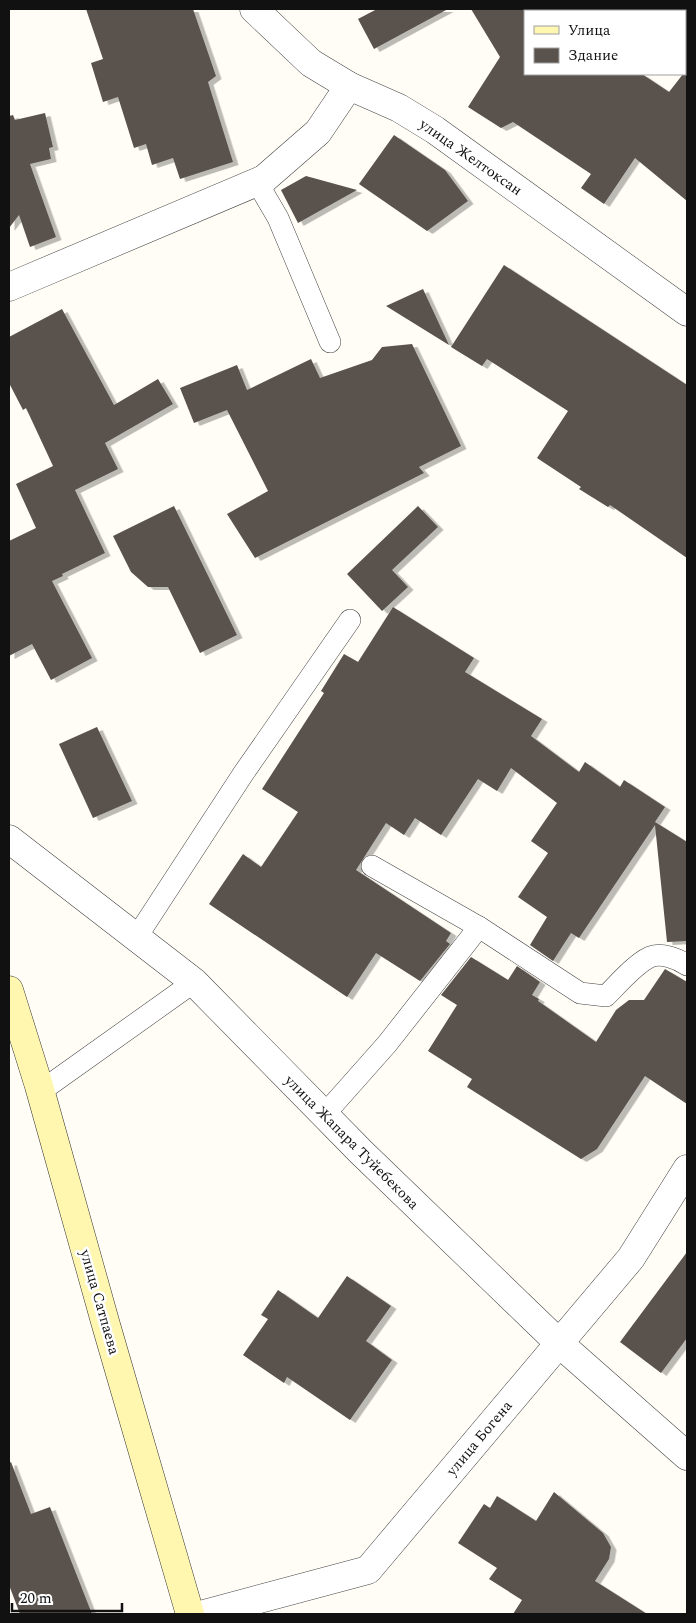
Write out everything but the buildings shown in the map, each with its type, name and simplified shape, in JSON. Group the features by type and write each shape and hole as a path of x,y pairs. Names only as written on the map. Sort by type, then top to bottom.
{"street":[{"name":"улица Желтоксан","path":"254,9 311,63 349,86 399,108 435,130 687,312"},
{"path":"9,287 264,179 318,132 349,86"},
{"name":"улица Жапара Туйебекова","path":"9,839 194,982 361,1152 560,1344 687,1456"},
{"name":"улица Сатпаева","path":"9,990 13,1036 41,1091 108,1335 190,1614"},
{"name":"улица Богена","path":"204,1614 368,1570 632,1258 687,1169"}],"lane":[{"path":"257,182 278,218 330,342"},
{"path":"136,938 243,774 350,620"},
{"path":"372,866 479,927 580,993 606,996 625,976 652,956 675,957 687,965"},
{"path":"324,1114 387,1044 479,927"},
{"path":"41,1091 194,982"}]}
